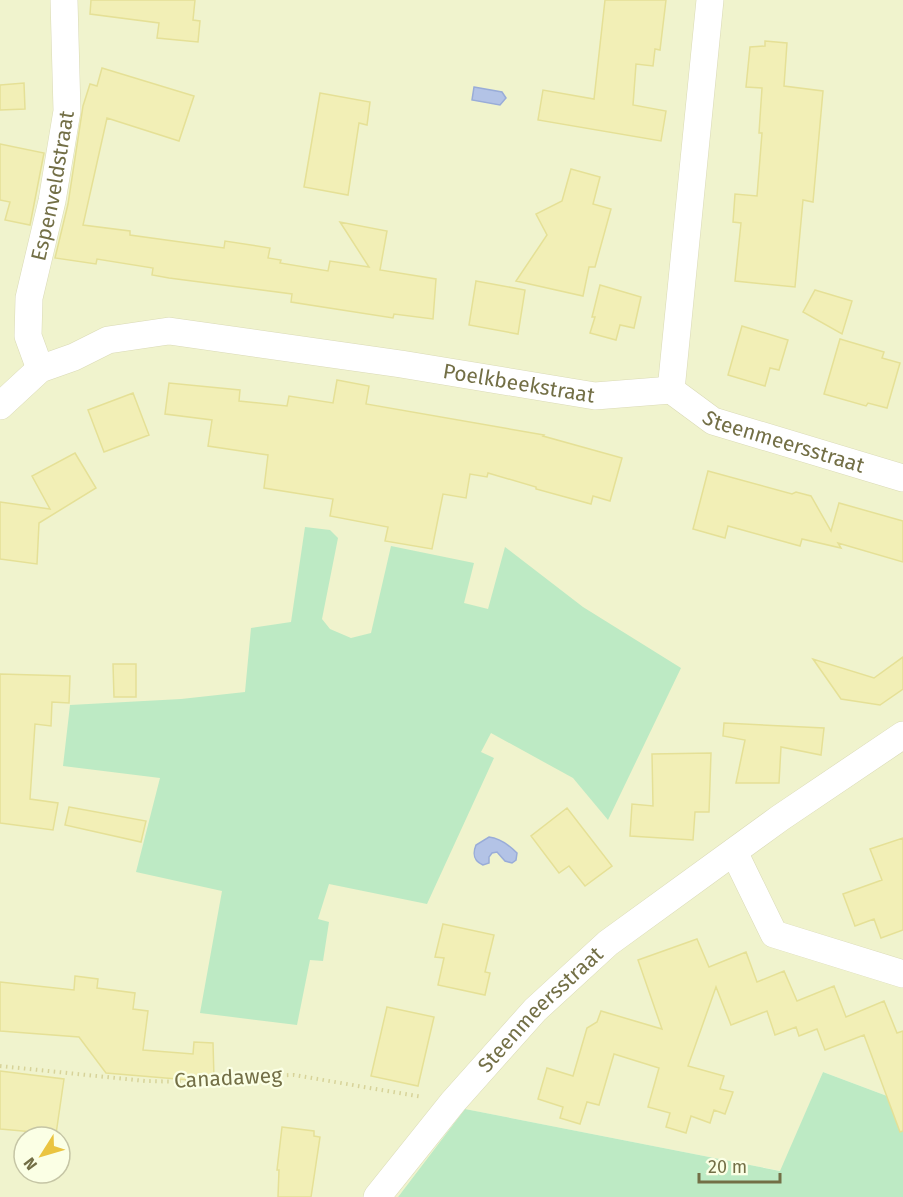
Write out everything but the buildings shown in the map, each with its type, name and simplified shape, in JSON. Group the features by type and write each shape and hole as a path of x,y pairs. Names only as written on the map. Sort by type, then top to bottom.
{"street":[{"name":"Espenveldstraat","path":"40,369 28,336 29,298 52,201 67,111 64,0"},
{"path":"671,390 710,0"},
{"name":"Poelkbeekstraat","path":"0,406 40,369 74,357 108,340 169,331 401,364 595,396 671,390"},
{"name":"Steenmeersstraat","path":"671,390 713,421 903,478"},
{"name":"Steenmeersstraat","path":"377,1197 453,1102 535,1010 608,943 903,735"},
{"path":"734,852 774,934 903,974"}],"path":[{"name":"Canadaweg","path":"0,1066 89,1077 156,1081 190,1082 246,1076 294,1075 453,1102"}],"shaded area":[{"path":"0,0 903,0 903,1102 823,1072 781,1171 465,1109 398,1197 0,1197"},
{"path":"305,527 330,530 338,538 322,619 330,629 351,638 371,633 391,546 474,563 464,603 488,609 505,547 583,607 681,668 608,820 573,778 491,733 481,752 494,758 427,904 329,884 318,919 329,922 323,961 310,960 297,1025 200,1013 222,891 136,872 160,778 63,766 70,705 181,699 245,692 251,628 291,622"},
{"path":"823,1072 903,1102 903,1197 398,1197 465,1109 780,1171"}],"water":[{"path":"474,87 502,92 506,98 500,105 472,100"},
{"path":"489,837 514,850 517,853 516,860 512,863 505,861 497,852 492,853 489,857 489,863 483,865 478,862 474,855 476,845"}]}
